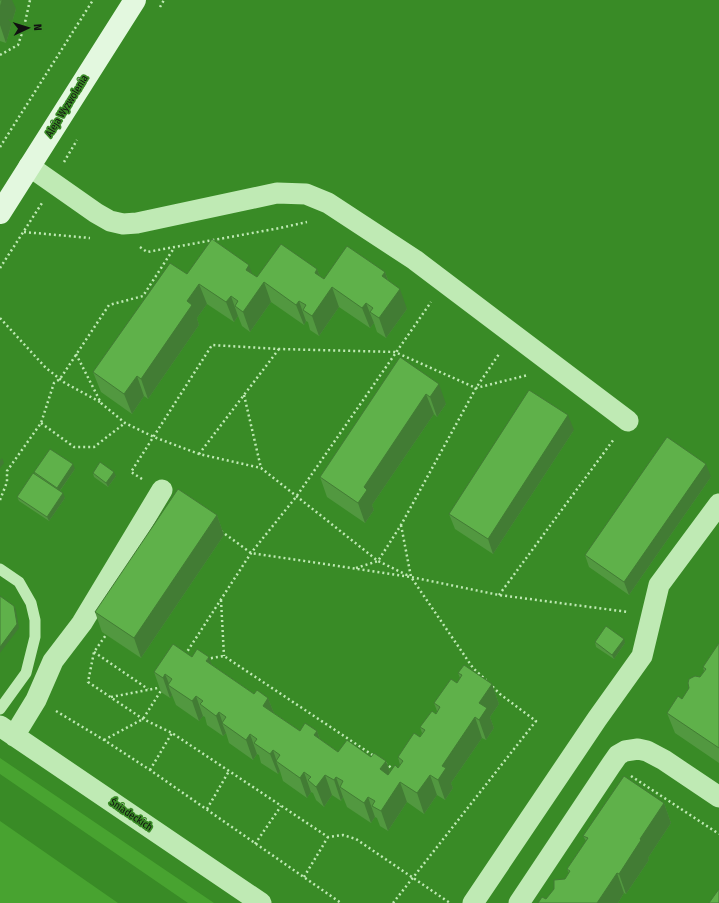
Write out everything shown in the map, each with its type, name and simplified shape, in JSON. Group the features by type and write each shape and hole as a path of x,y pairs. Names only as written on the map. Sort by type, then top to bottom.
{"street":[{"name":"Aleja Wyzwolenia","path":"0,213 135,0"},
{"path":"29,166 96,214 110,221 123,224 138,223 277,193 293,193 312,196 328,202 415,260 628,420"},
{"path":"7,731 36,700 53,661 82,623 162,490"},
{"path":"473,903 597,719 642,656 658,585 719,504"},
{"name":"Śniadeckich","path":"7,731 261,903"},
{"path":"519,903 611,765 625,750 638,749 656,756 719,796"}],"lane":[{"path":"0,569 19,582 31,603 35,620 35,637 26,673 0,709"}],"path":[{"path":"0,55 18,45 30,0"},
{"path":"0,146 93,0"},
{"path":"0,268 44,199 52,182"},
{"path":"135,244 147,252 280,228 312,220"},
{"path":"24,232 92,238"},
{"path":"0,500 7,482 7,471 41,423 54,383 60,379 109,305 143,296 174,247"},
{"path":"183,658 251,553 296,497 434,297"},
{"path":"0,318 46,368 79,392 101,403 125,423 154,437 199,454 261,468 378,561 411,577"},
{"path":"353,568 378,561 401,525 476,388 513,334"},
{"path":"162,490 131,472 212,345 279,349 395,352 476,388 558,367"},
{"path":"199,454 279,349"},
{"path":"76,354 101,403"},
{"path":"244,395 261,468"},
{"path":"499,595 628,420"},
{"path":"41,423 74,447 94,447 125,423"},
{"path":"393,903 536,721 500,694 473,668 411,577 401,525"},
{"path":"216,527 251,553 411,577 499,595 622,612 651,614"},
{"path":"221,600 224,656"},
{"path":"112,626 94,652 88,681 143,719 172,733 328,837 343,835 356,839 450,903"},
{"path":"94,652 148,689"},
{"path":"201,660 224,656 375,756"},
{"path":"104,740 143,719 164,686 110,697"},
{"path":"36,700 104,740 150,770 341,903"},
{"path":"150,770 172,733"},
{"path":"381,761 401,774"},
{"path":"207,809 229,771"},
{"path":"628,776 641,782 719,834"},
{"path":"255,844 281,806"},
{"path":"304,877 328,837"}],"green space":[{"path":"0,758 214,903 188,903 0,774"},
{"path":"0,821 118,903 0,903"}],"building":[{"path":"212,239 249,265 246,270 257,277 281,244 317,269 315,273 324,279 347,246 385,272 382,276 400,289 379,318 370,312 373,308 366,303 362,308 332,287 312,316 303,310 306,305 299,301 296,305 264,282 243,312 235,306 238,301 231,296 226,302 199,284 187,301 192,305 141,379 137,376 124,394 93,372 170,263 187,274"},
{"path":"400,357 439,384 430,397 426,394 364,487 367,490 358,503 320,477"},
{"path":"529,390 568,415 488,539 449,514"},
{"path":"667,437 706,464 624,582 585,555"},
{"path":"50,449 73,464 57,488 34,472"},
{"path":"100,462 114,472 106,483 93,473"},
{"path":"33,473 63,493 47,517 17,497"},
{"path":"178,489 217,515 134,638 95,612"},
{"path":"0,596 14,606 17,624 0,647"},
{"path":"606,626 624,639 612,655 595,642"},
{"path":"719,643 719,748 667,713 678,696 682,699 689,688 689,679 695,676 700,677 706,669 703,667"},
{"path":"173,644 192,657 197,649 209,657 206,661 254,694 257,690 268,698 263,706 300,731 305,723 317,731 314,735 338,752 347,740 371,757 374,753 386,761 380,769 388,775 395,765 398,768 403,761 398,757 414,733 420,737 425,730 420,727 432,711 436,714 440,707 434,703 451,679 457,683 462,675 458,673 464,665 492,684 479,703 487,708 479,720 475,717 442,766 446,768 438,780 430,775 417,793 400,782 381,811 372,806 375,801 368,797 364,803 340,787 343,781 336,777 334,780 325,775 316,787 308,780 311,777 304,772 300,778 276,761 280,755 273,750 270,754 254,743 257,739 250,734 246,740 222,723 226,717 219,712 216,716 200,704 203,701 196,696 192,701 168,685 172,679 165,674 163,678 154,672"},
{"path":"624,776 664,803 619,874 617,873 597,903 538,903 542,897 546,899 554,889 554,880 565,879 570,871 567,869 588,838 583,836"},
{"path":"719,889 719,903 709,903"}]}
